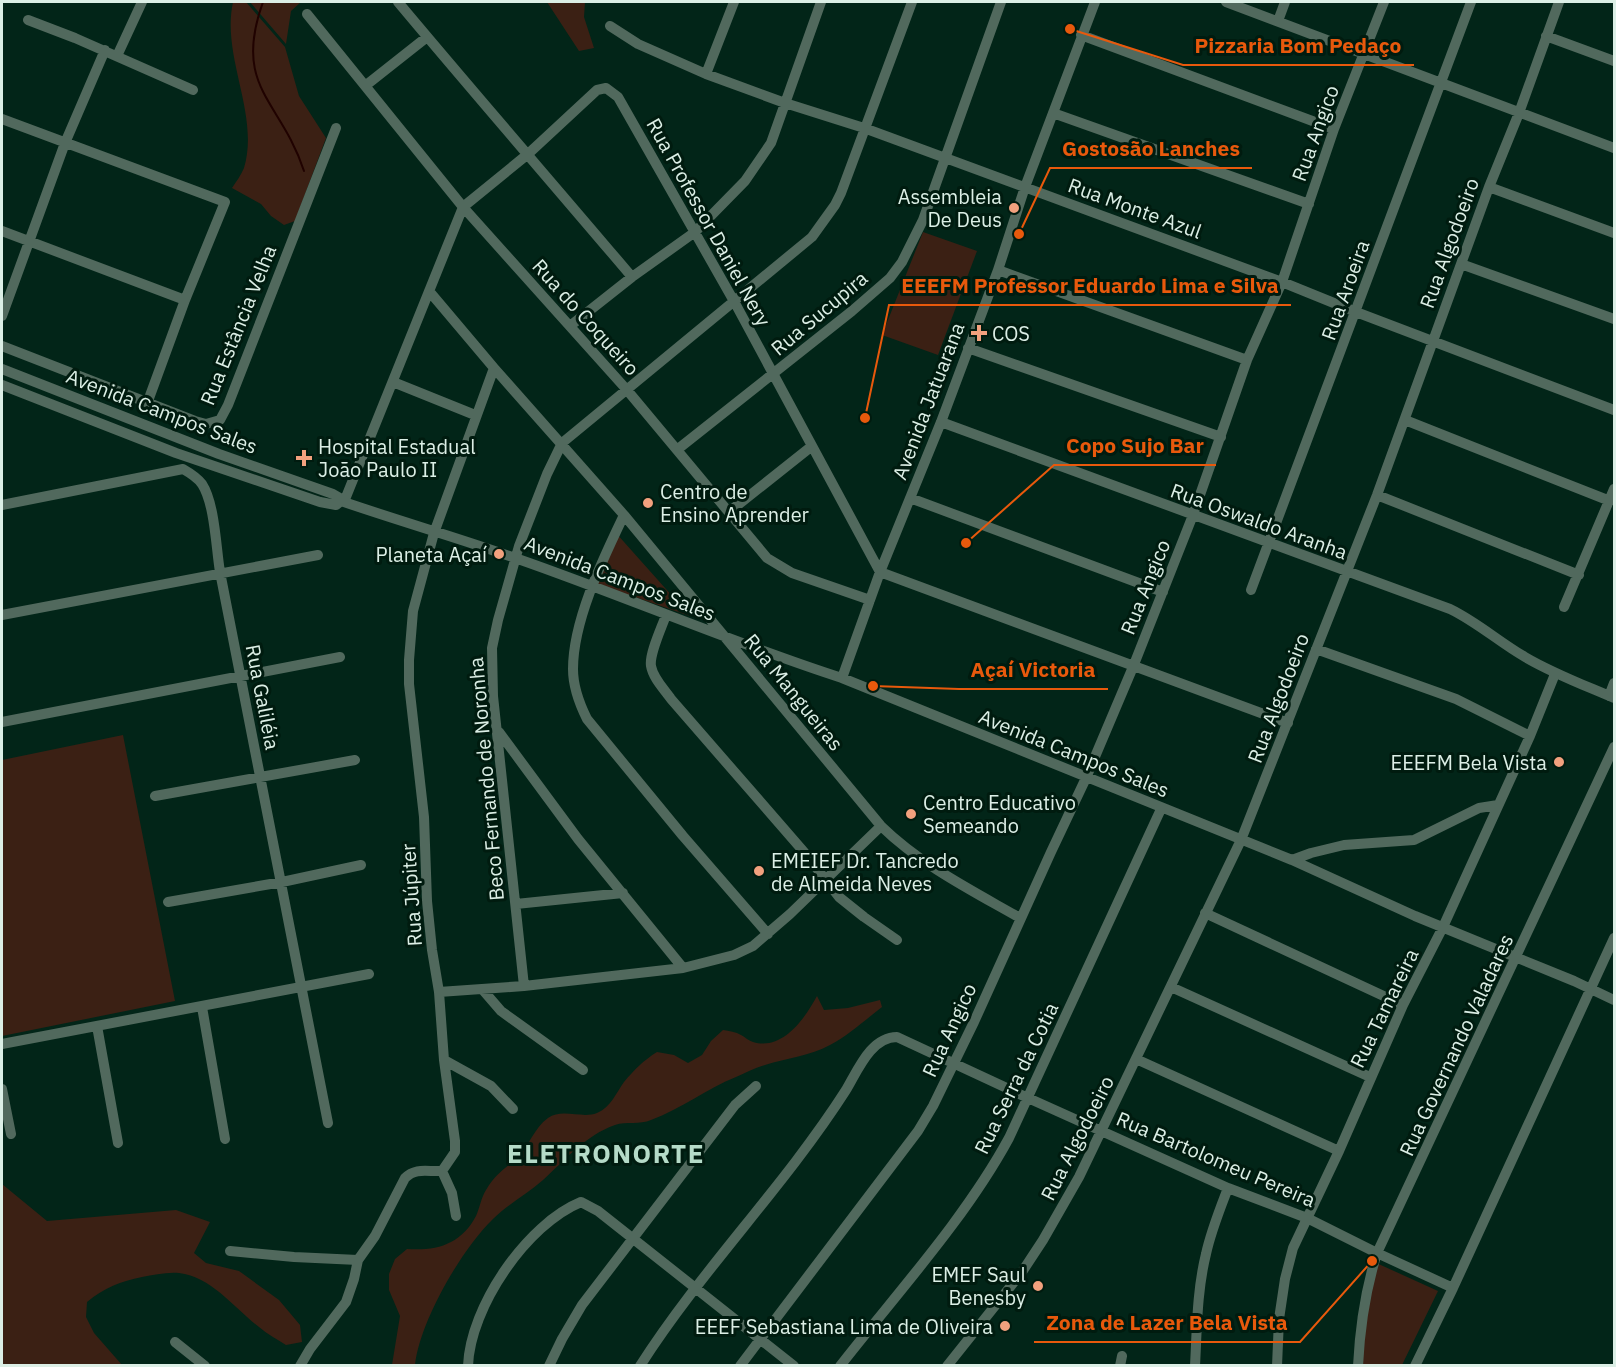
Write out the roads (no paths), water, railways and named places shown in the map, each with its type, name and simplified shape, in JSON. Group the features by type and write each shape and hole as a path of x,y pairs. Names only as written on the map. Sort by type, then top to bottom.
{"street":[{"path":"117,56 142,2"},
{"path":"398,2 456,73 632,277"},
{"path":"706,74 734,2"},
{"path":"570,326 632,277 695,232 736,192 755,168 771,143 821,2"},
{"name":"Beco Fernando de Noronha","path":"524,986 493,696 492,648 519,546 536,501 562,443 735,303 816,232 835,205 912,2"},
{"name":"Rua Sucupira","path":"678,449 852,311 890,278 902,262 923,220 1001,2"},
{"name":"Avenida Jatuarana","path":"842,678 880,572 941,422 998,270 1025,187 1095,2"},
{"path":"1226,2 1614,148"},
{"path":"1278,21 1285,2"},
{"name":"Rua Angico","path":"740,1365 918,1131 954,1064 1086,778 1133,666 1193,515 1247,360 1282,282 1334,129 1384,2"},
{"name":"Rua Aroeira","path":"1251,590 1471,2"},
{"name":"Rua Algodoeiro","path":"947,1365 1022,1272 1079,1177 1241,840 1377,495 1559,2"},
{"name":"Rua do Coqueiro","path":"307,14 463,207 627,390 767,558 781,568 870,600"},
{"path":"28,20 105,50 193,90"},
{"name":"Rua Monte Azul","path":"610,27 638,44 706,74 785,103 864,128 1282,282 1614,410"},
{"path":"1081,36 1334,129"},
{"path":"1546,36 1614,61"},
{"path":"365,86 427,37"},
{"path":"2,316 65,143 105,50"},
{"name":"Rua Professor Daniel Nery","path":"528,154 597,90 609,89 618,97 735,303 880,572"},
{"path":"1053,113 1309,204"},
{"path":"2,119 225,202 147,401"},
{"name":"Rua Estância Velha","path":"2,346 206,424 215,422 223,416 336,128"},
{"path":"342,502 463,207 528,154"},
{"path":"1489,187 1614,233"},
{"path":"2,231 185,300"},
{"path":"1461,264 1614,319"},
{"path":"998,270 1247,360"},
{"name":"Rua Mangueiras","path":"429,291 624,515 881,826 926,864 1020,918"},
{"path":"968,348 1221,436"},
{"name":"Rua Júpiter","path":"442,1171 455,1152 455,1141 429,920 424,817 409,684 413,611 434,533 494,368"},
{"name":"Avenida Campos Sales","path":"2,369 214,452 333,494 342,502 517,558 666,615 842,678 1292,860 1614,1000"},
{"path":"393,382 476,415"},
{"name":"Avenida Campos Sales","path":"2,385 209,464 321,502 336,505 342,502"},
{"path":"1405,420 1610,501"},
{"name":"Rua Oswaldo Aranha","path":"941,422 1463,615 1522,655 1555,674 1612,697"},
{"path":"729,512 812,446"},
{"path":"209,464 214,452"},
{"name":"Rua Galiléia","path":"2,505 183,469 198,480 206,493 328,1123"},
{"path":"1564,607 1614,489"},
{"path":"1377,495 1579,575"},
{"path":"910,498 1163,591"},
{"path":"624,515 593,586 576,641 573,670 576,696 586,719 768,934"},
{"path":"2,615 318,555"},
{"path":"880,572 1288,723"},
{"path":"666,615 651,666 671,699 804,852 826,881 851,907 897,940"},
{"path":"1317,649 1456,699 1530,736"},
{"path":"2,722 340,657"},
{"name":"Rua Tamareira","path":"1277,1365 1279,1319 1285,1279 1293,1248 1403,1005 1443,927 1530,736 1555,674"},
{"path":"1612,697 1614,683"},
{"path":"497,730 535,783 683,968"},
{"name":"Rua Governando Valadares","path":"1358,1365 1361,1319 1377,1253 1614,747"},
{"path":"155,796 355,760"},
{"path":"1292,860 1311,852 1344,845 1414,840 1479,808 1498,805"},
{"name":"Rua Serra da Cotia","path":"840,1365 993,1169 1161,808"},
{"path":"439,992 524,986 683,968 734,955 753,946 768,934 881,826"},
{"path":"168,902 282,882 361,865"},
{"path":"516,904 623,893"},
{"path":"1204,913 1403,1005"},
{"path":"1415,1365 1453,1288 1614,938"},
{"path":"2,1044 369,974"},
{"path":"1171,987 1370,1077"},
{"path":"482,989 501,1011 583,1070"},
{"path":"202,1007 225,1139"},
{"path":"97,1026 118,1143"},
{"name":"Rua Bartolomeu Pereira","path":"696,1287 780,1182 836,1105 873,1048 884,1039 897,1037 1228,1188 1307,1218 1453,1288"},
{"path":"1136,1059 1339,1150"},
{"path":"444,1060 466,1070 491,1086 513,1109"},
{"path":"549,1365 582,1305 735,1105 756,1086"},
{"path":"2,1089 11,1134"},
{"path":"300,1365 346,1302 354,1279 357,1260 378,1230 400,1185 410,1174 419,1170 442,1171 452,1193 456,1216"},
{"path":"1195,1365 1198,1311 1205,1256 1228,1188"},
{"path":"468,1365 471,1339 481,1312 516,1256 546,1223 581,1202 591,1206 794,1365"},
{"path":"230,1251 357,1260"},
{"path":"640,1365 696,1287"},
{"path":"175,1342 205,1365"}],"waterway":[{"path":"263,2 255,31 253,55 256,75 304,171"}],"place":[{"name":"Pizzaria Bom Pedaço","path":"1070,29"},
{"name":"Assembleia De Deus","path":"1014,208"},
{"name":"Gostosão Lanches","path":"1019,234"},
{"name":"COS","path":"979,333"},
{"name":"EEEFM Professor Eduardo Lima e Silva","path":"865,418"},
{"name":"Hospital Estadual João Paulo II","path":"304,458"},
{"name":"Centro de Ensino Aprender","path":"648,503"},
{"name":"Copo Sujo Bar","path":"966,543"},
{"name":"Planeta Açaí","path":"499,554"},
{"name":"Açaí Victoria","path":"873,686"},
{"name":"EEEFM Bela Vista","path":"1559,762"},
{"name":"Centro Educativo Semeando","path":"911,814"},
{"name":"EMEIEF Dr. Tancredo de Almeida Neves","path":"759,871"},
{"name":"Zona de Lazer Bela Vista","path":"1372,1261"},
{"name":"EMEF Saul Benesby","path":"1038,1286"},
{"name":"EEEF Sebastiana Lima de Oliveira","path":"1005,1326"}],"district":[{"name":"ELETRONORTE","path":"606,1153"}]}
